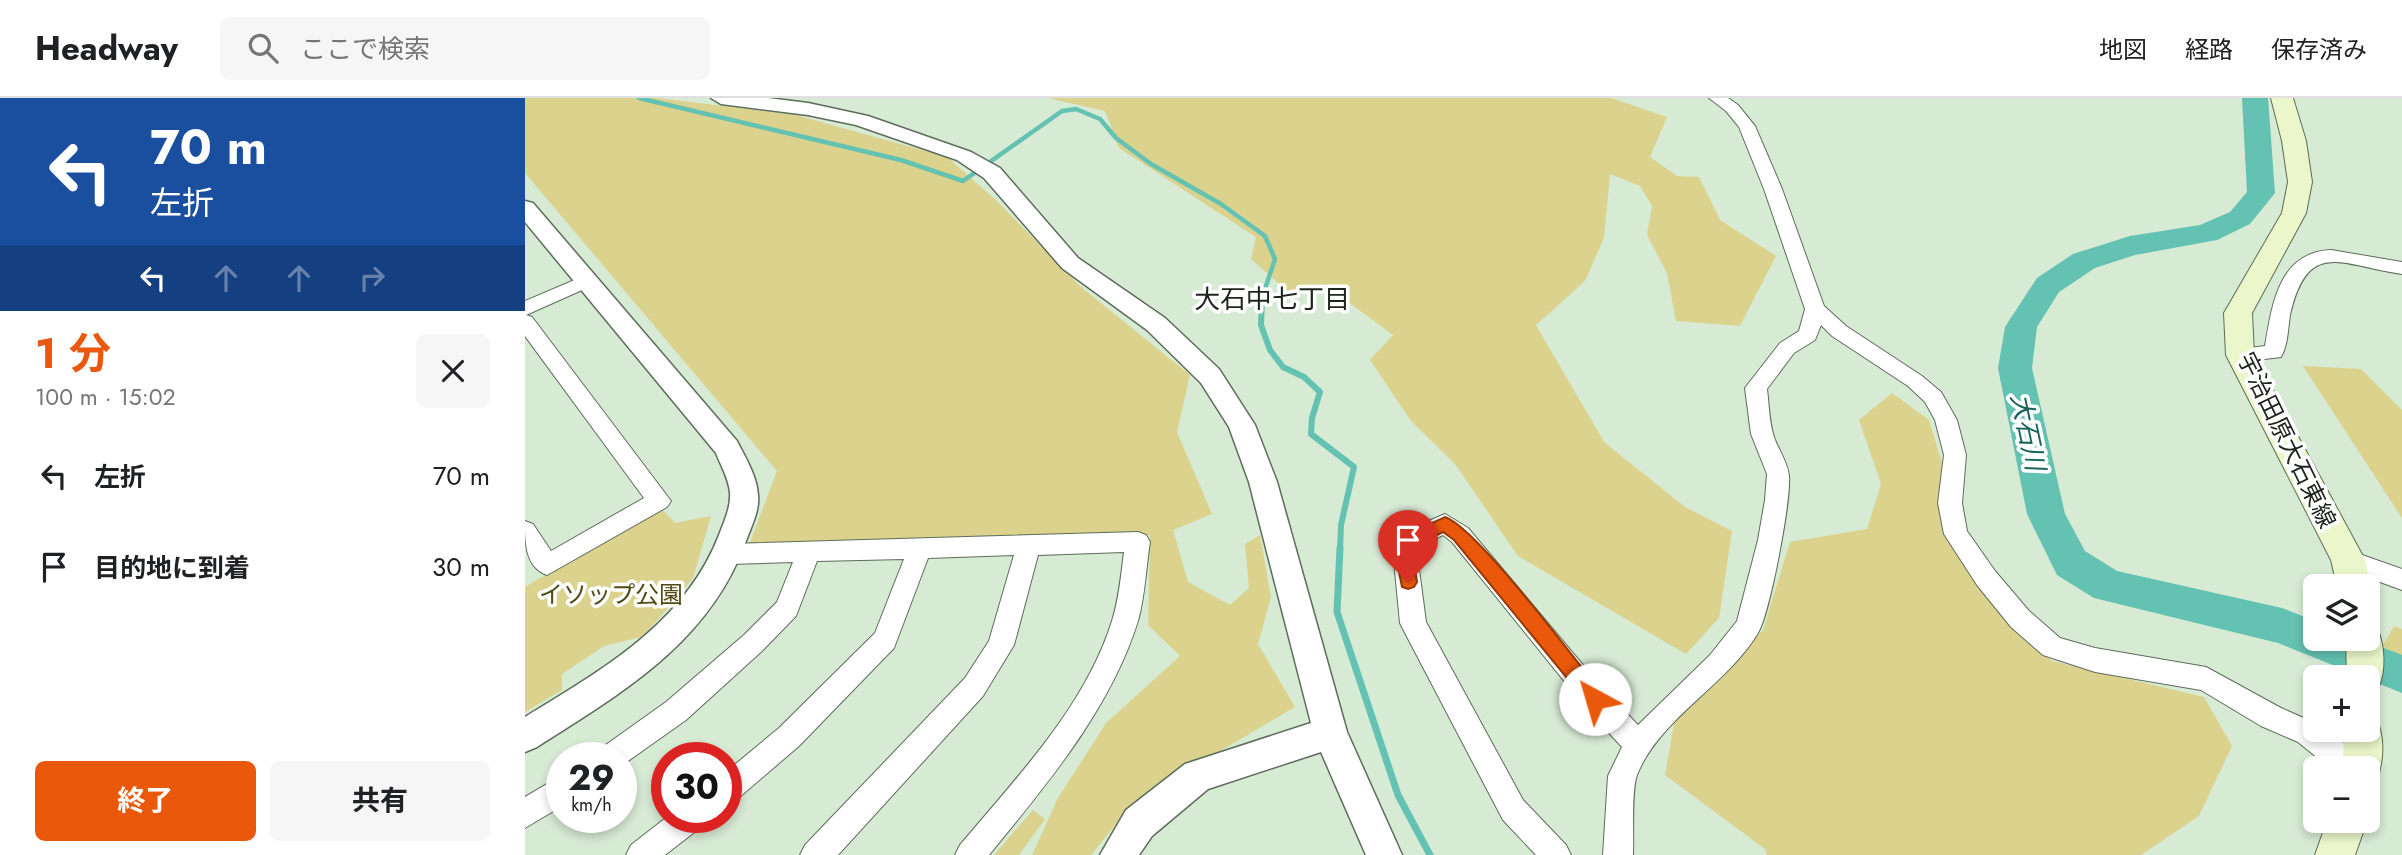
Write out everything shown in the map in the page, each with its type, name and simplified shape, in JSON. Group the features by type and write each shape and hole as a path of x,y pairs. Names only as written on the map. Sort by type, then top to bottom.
{"main road":[{"name":"宇治田原大石東線","path":"2282,98 2294,141 2300,182 2294,213 2238,313 2240,355 2351,573"},
{"path":"2335,855 2343,833"}],"street":[{"path":"721,98 808,108 860,120 964,156 992,173 1070,263 1156,324 1210,376 1242,425 1263,482 1330,733 1384,855"},
{"path":"1717,98 1732,108 1747,126 1773,189 1802,279 1815,309 1839,331 1915,381 1933,397 1946,421 1955,455 1950,503 1957,534 1986,578 2020,619 2052,647 2095,660 2206,679 2271,716 2308,733 2336,756"},
{"path":"525,208 584,282 727,449 745,495 729,554 697,604 672,634 606,685 525,736"},
{"path":"2240,355 2274,352 2283,303 2297,271 2311,258 2331,257 2398,266"},
{"path":"525,309 584,282"},
{"path":"1618,855 1622,776 1638,746 1667,712 1719,663 1749,626 1770,540 1777,500 1778,474 1762,434 1756,388 1787,348 1808,335 1815,309"},
{"path":"525,322 659,501 547,565 525,531"},
{"path":"1556,855 1513,810 1413,624 1406,562 1425,533 1445,524 1460,535 1595,699 1638,746"},
{"path":"729,554 1137,542 1125,620 1109,658 1072,726 1048,761 970,855"},
{"path":"816,855 974,687 1001,645 1029,545"},
{"path":"742,777 789,737 885,640 920,548"},
{"path":"632,742 686,703 754,643 787,608 809,551"},
{"path":"2351,573 2402,580"},
{"path":"1118,855 1139,823 1197,776 1330,733"},
{"path":"525,814 546,800"},
{"path":"641,855 670,833"}],"green space":[{"path":"525,98 658,98 796,115 947,157 997,201 1081,287 1190,375 1177,432 1212,514 1173,530 1188,582 1230,605 1249,588 1245,544 1260,535 1271,597 1258,644 1295,707 1135,801 1091,855 1032,855 1058,798 1106,723 1180,656 1148,625 1150,535 749,545 777,471 525,173"},
{"path":"1048,98 1611,98 1667,117 1650,157 1677,176 1699,177 1720,220 1776,256 1740,326 1676,321 1667,273 1647,235 1652,206 1640,186 1610,174 1604,238 1585,281 1536,325 1604,442 1685,507 1732,531 1719,618 1686,654 1518,556 1455,464 1411,421 1370,360 1393,335 1324,284 1294,297 1251,259 1256,237 1119,148 1105,111"},
{"path":"2303,366 2361,369 2402,410 2402,518"},
{"path":"1892,393 1929,420 1942,463 1941,519 1967,571 2052,661 2204,697 2232,746 2199,816 2141,855 1767,855 1765,849 1665,775 1675,718 1763,630 1790,542 1867,529 1881,484 1859,420"},
{"name":"イソップ公園","path":"659,506 675,523 711,516 693,578 641,637 604,646 562,674 562,690 525,712 525,587"},
{"path":"2394,626 2402,629 2402,672 2383,645"},
{"path":"1033,810 1045,819 1019,855 994,855"}],"waterway":[{"path":"639,98 901,160 963,181 1062,111 1076,109 1100,119 1116,138 1151,164 1221,204 1265,236 1275,259 1261,301"},
{"name":"大石川","path":"2255,98 2261,193 2240,218 2207,233 2130,246 2084,261 2048,285 2021,327 2015,368 2046,514 2071,563 2108,586 2282,626 2402,674"},
{"path":"1262,299 1261,325 1270,350 1283,367 1304,377 1320,392 1312,418 1311,434 1354,467 1341,525 1340,550"},
{"path":"1340,548 1337,612 1398,795 1430,855"}],"district":[{"name":"大石中七丁目","path":"1272,299"}],"route":[{"path":"1408,582 1406,562 1425,533 1445,524 1460,535 1595,699"}]}
